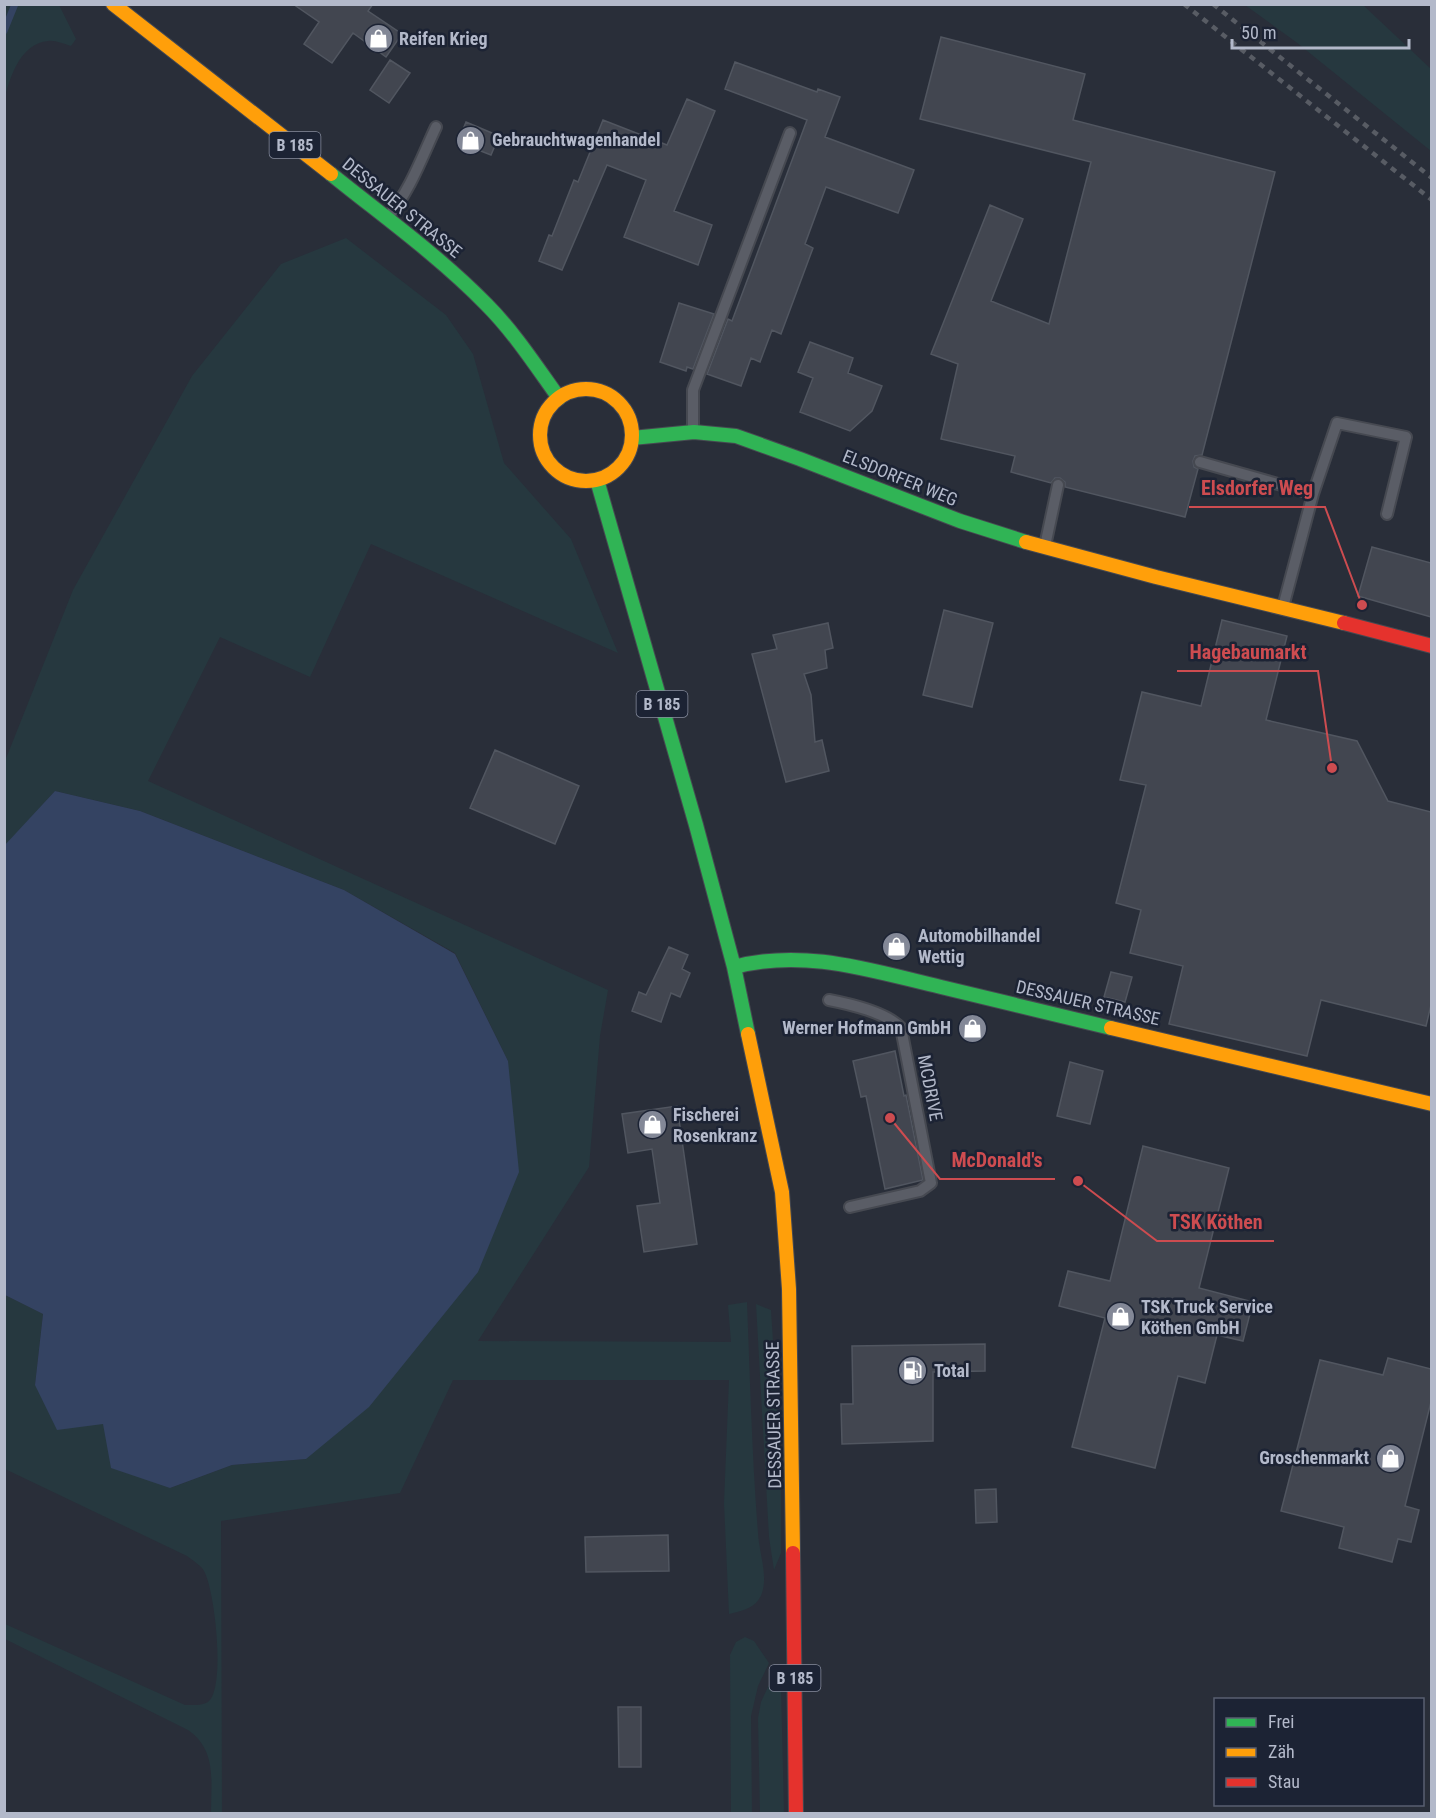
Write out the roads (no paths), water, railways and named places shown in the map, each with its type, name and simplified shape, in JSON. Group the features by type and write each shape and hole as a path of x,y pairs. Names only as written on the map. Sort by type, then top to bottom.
{"main road":[{"name":"DESSAUER STRASSE","path":"113,4 455,274 488,305 516,337 559,398"},
{"path":"578,390 598,391 608,395 624,408 629,418 632,438 627,457 615,471 597,480 581,481 565,476 547,461 540,439 544,416 559,398 578,390"},
{"name":"ELSDORFER WEG","path":"632,438 693,432 736,436 760,443 964,523 1159,578 1283,607 1431,646"},
{"name":"DESSAUER STRASSE","path":"597,480 734,966 782,1192 789,1289 796,1814"},
{"name":"DESSAUER STRASSE","path":"734,966 765,958 814,958 835,962 1431,1104"}],"lane":[{"path":"387,219 399,204 436,127"},
{"path":"693,432 693,390 790,132"},
{"path":"1283,607 1312,494 1337,423 1406,438 1387,514"},
{"path":"1200,462 1312,494"},
{"path":"1045,547 1058,485"},
{"name":"MCDRIVE","path":"829,1000 893,1020 901,1028 931,1183 920,1191 850,1207"}],"water":[{"path":"55,791 140,811 344,890 455,954 508,1061 519,1172 478,1272 369,1407 306,1459 232,1465 170,1488 111,1468 103,1424 57,1430 35,1385 43,1314 5,1295 4,846"}],"waterway":[{"path":"4,31 15,4"}],"railway":[{"path":"1184,4 1432,200"},
{"path":"1213,4 1432,178"}],"place":[{"name":"Reifen Krieg","path":"378,39"},
{"name":"Gebrauchtwagenhandel","path":"471,140"},
{"name":"Elsdorfer Weg","path":"1362,605"},
{"name":"Hagebaumarkt","path":"1332,768"},
{"name":"Automobilhandel Wettig","path":"897,946"},
{"name":"Werner Hofmann GmbH","path":"972,1028"},
{"name":"McDonald's","path":"890,1118"},
{"name":"Fischerei Rosenkranz","path":"652,1125"},
{"name":"TSK Köthen","path":"1078,1181"},
{"name":"TSK Truck Service Köthen GmbH","path":"1120,1317"},
{"name":"Total","path":"913,1371"},
{"name":"Groschenmarkt","path":"1390,1458"}]}
